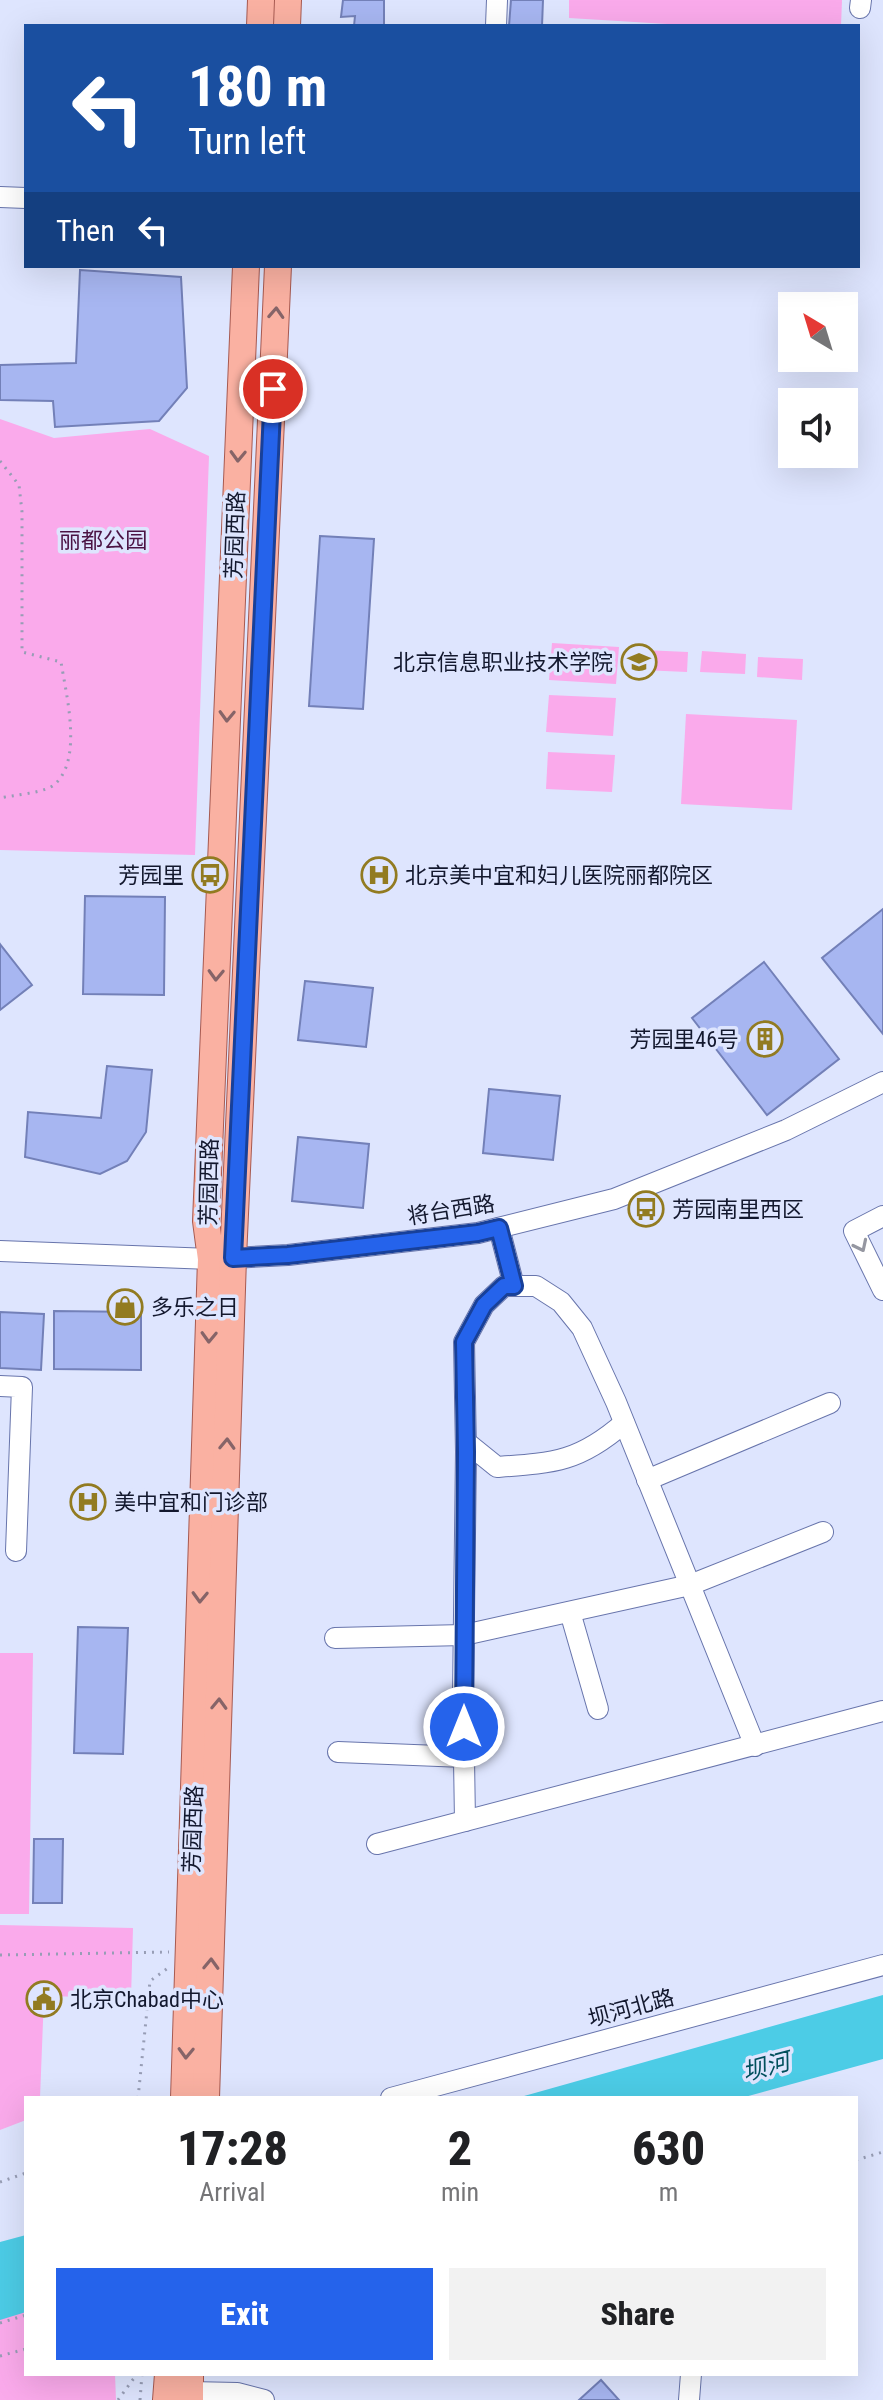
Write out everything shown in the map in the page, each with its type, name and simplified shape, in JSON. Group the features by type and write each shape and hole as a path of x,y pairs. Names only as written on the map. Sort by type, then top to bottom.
{"main road":[{"path":"260,24 261,0"},
{"path":"287,24 288,0"},
{"name":"芳园西路","path":"206,2096 222,1259 206,1221 246,268"},
{"name":"芳园西路","path":"184,2096 222,1259 278,268"},
{"path":"170,2376 184,2391"}],"street":[{"path":"496,24 497,0"},
{"path":"0,197 24,198"},
{"name":"将台西路","path":"0,1251 222,1259 288,1255 478,1233 614,1199 786,1130 883,1082"},
{"path":"883,1216 854,1231 883,1290"},
{"path":"499,1228 514,1286"},
{"path":"465,1821 464,1342 484,1305 504,1286 536,1286 561,1302 582,1328 624,1423 755,1746"},
{"path":"0,1386 22,1387 16,1551"},
{"path":"647,1480 830,1403"},
{"path":"466,1442 497,1467 557,1462 601,1443 624,1423"},
{"path":"335,1638 464,1635 570,1612 690,1585 823,1532"},
{"path":"570,1612 598,1709"},
{"path":"377,1844 883,1711"},
{"path":"338,1752 464,1757"},
{"name":"坝河北路","path":"398,2096 883,1965"},
{"path":"689,2400 691,2376"},
{"path":"184,2391 237,2393 264,2400"}],"path":[{"path":"0,461 19,485 22,512 22,652 61,662 73,742 63,774 56,784 48,789 0,798"},
{"path":"0,1955 189,1953"},
{"path":"138,2096 150,1981 189,1953"},
{"path":"858,2159 883,2152"},
{"path":"0,2182 24,2174"},
{"path":"0,2323 24,2316"},
{"path":"0,2356 24,2350"},
{"path":"118,2400 137,2376"},
{"path":"139,2376 140,2400"}],"green space":[{"path":"569,0 842,0 841,24 667,24 569,18"},
{"name":"丽都公园","path":"0,419 54,438 150,429 209,456 195,855 0,850"},
{"path":"552,643 619,647 616,684 549,680"},
{"path":"643,650 688,652 687,672 642,670"},
{"path":"702,651 746,654 745,674 700,672"},
{"path":"758,657 803,659 802,680 757,677"},
{"path":"549,695 616,698 613,736 546,732"},
{"path":"686,714 797,720 792,810 681,804"},
{"path":"548,752 615,755 612,792 546,789"},
{"path":"0,1653 33,1653 29,1914 0,1914"},
{"path":"0,1925 133,1928 131,1998 44,1996 40,2096 24,2096 24,2121 0,2130"},
{"path":"24,2300 24,2376 115,2376 116,2400 0,2400 0,2308"}],"water":[{"name":"坝河","path":"883,1995 883,2059 748,2096 524,2096"},
{"path":"24,2236 24,2313 0,2320 0,2242"}],"building":[{"path":"343,0 384,0 384,24 354,24 355,16 341,17"},
{"path":"511,0 543,0 542,24 509,24"},
{"path":"80,270 181,277 187,388 159,421 55,427 53,401 0,400 0,365 76,363"},
{"path":"320,536 374,539 363,709 309,706"},
{"path":"85,896 165,897 164,995 83,994"},
{"path":"883,909 883,1034 822,958"},
{"path":"0,944 32,985 0,1010"},
{"name":"芳园里46号","path":"764,962 839,1059 767,1115 692,1018"},
{"path":"305,981 373,988 366,1047 298,1040"},
{"path":"107,1066 152,1070 146,1132 127,1161 100,1174 25,1157 28,1112 101,1118"},
{"path":"489,1089 560,1096 553,1160 483,1153"},
{"path":"298,1137 369,1144 363,1208 292,1201"},
{"path":"54,1311 141,1312 141,1370 54,1369"},
{"path":"0,1312 44,1314 41,1370 0,1368"},
{"path":"78,1627 128,1628 123,1754 74,1753"},
{"path":"34,1839 63,1839 62,1903 33,1903"},
{"path":"601,2380 619,2400 579,2400"}],"place":[{"name":"北京信息职业技术学院","path":"639,662"},
{"name":"芳园里","path":"210,875"},
{"name":"北京美中宜和妇儿医院丽都院区","path":"379,875"},
{"name":"芳园里46号","path":"765,1039"},
{"name":"芳园南里西区","path":"646,1209"},
{"name":"多乐之日","path":"125,1307"},
{"name":"美中宜和门诊部","path":"88,1502"},
{"name":"北京Chabad中心","path":"44,1999"}],"route":[{"path":"273,389 233,1258 288,1255 499,1228 514,1286 504,1286 484,1305 464,1342 464,1727"}]}
